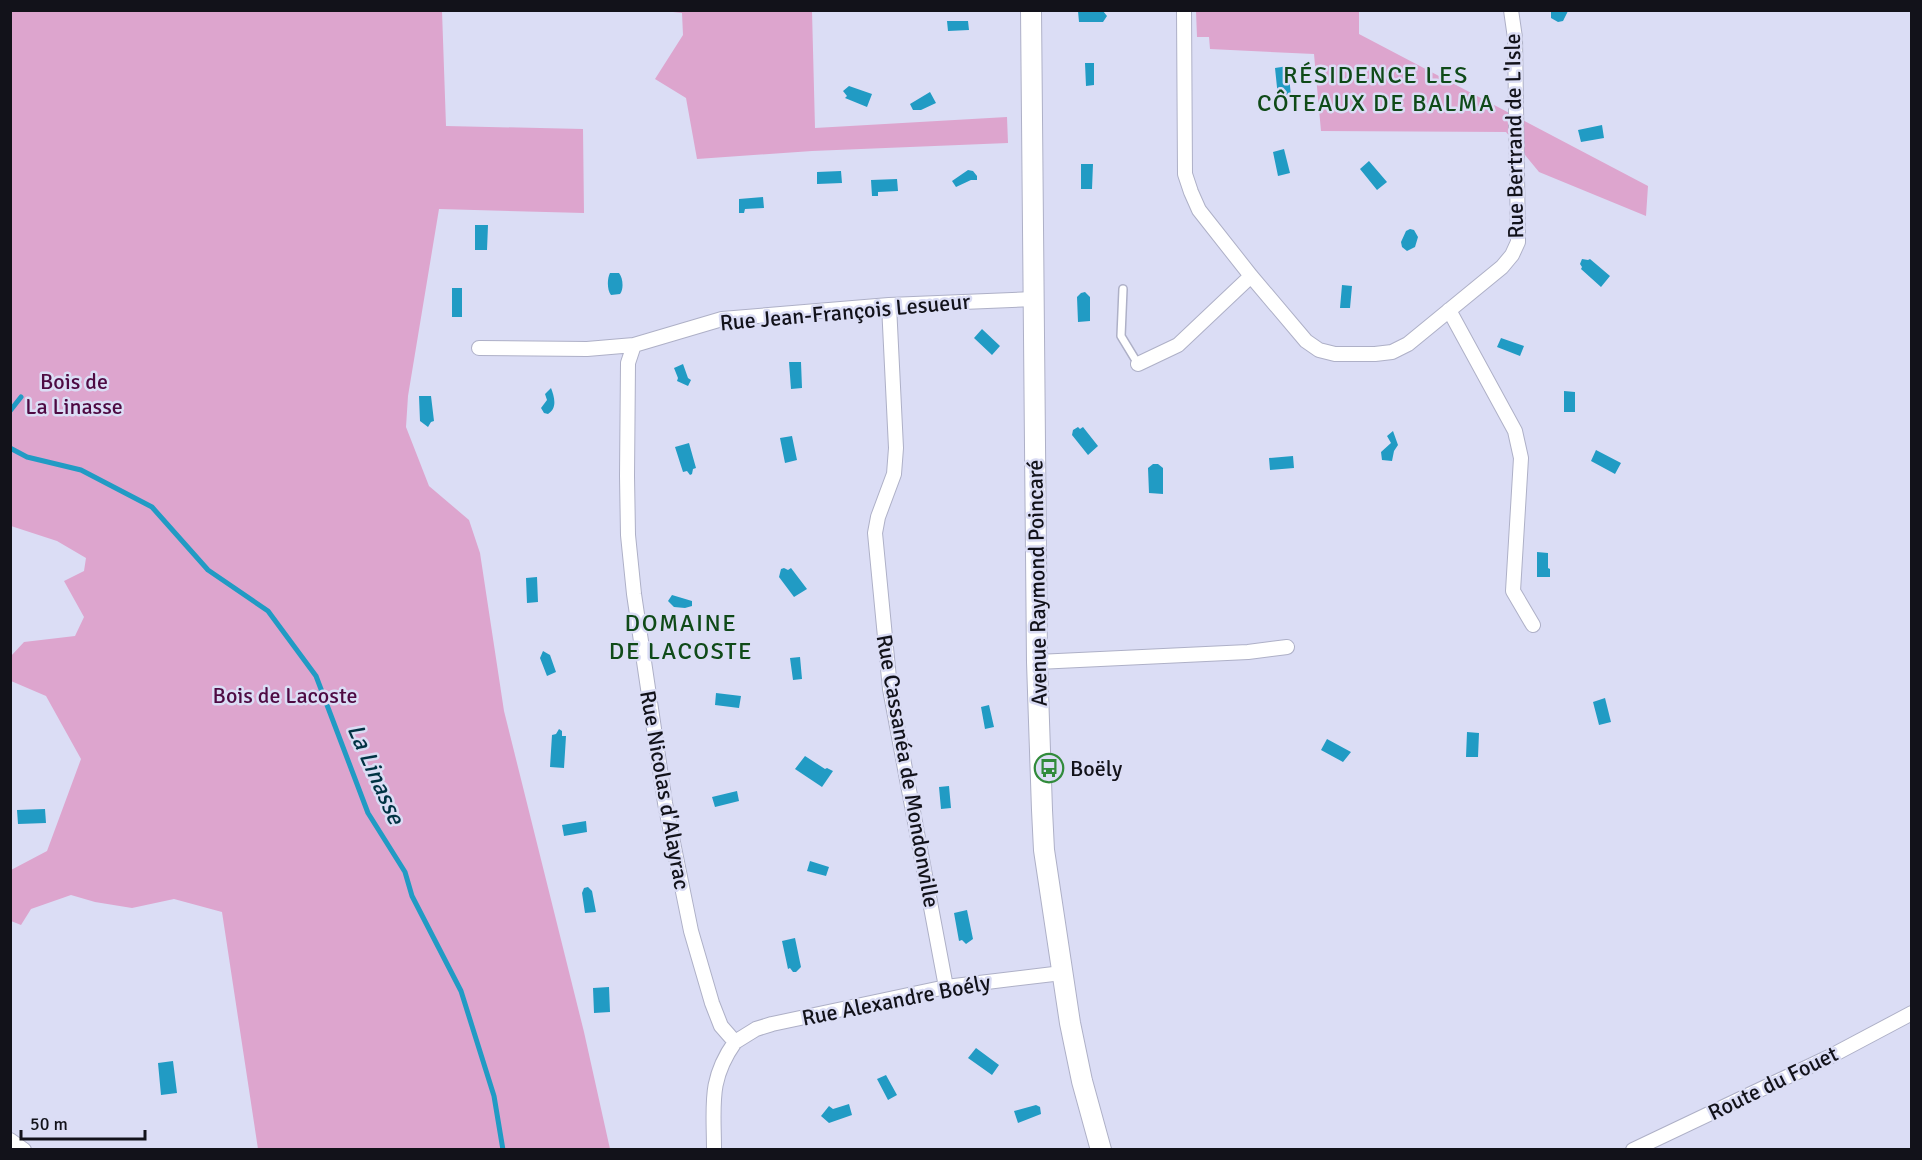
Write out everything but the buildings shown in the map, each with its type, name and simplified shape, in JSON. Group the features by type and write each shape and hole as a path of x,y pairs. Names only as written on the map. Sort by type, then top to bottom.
{"main road":[{"name":"Avenue Raymond Poincaré","path":"1031,10 1037,662 1039,768 1044,850 1062,973 1083,1081 1101,1149"}],"street":[{"name":"Rue Bertrand de L'Isle","path":"1184,10 1185,174 1191,192 1199,210 1306,341 1319,350 1335,354 1392,352 1408,344 1502,267 1512,255 1518,242 1515,38 1511,10"},
{"path":"1138,364 1178,345 1251,276"},
{"name":"Rue Jean-François Lesueur","path":"479,348 587,349 634,345 722,319 889,305 1034,299"},
{"name":"Rue Cassanéa de Mondonville","path":"889,305 897,448 894,474 878,517 875,534 890,689 946,987"},
{"path":"1449,310 1515,431 1521,458 1513,591 1533,625"},
{"name":"Rue Nicolas d'Alayrac","path":"634,345 628,363 627,476 628,535 636,606 665,803 691,931 721,1026 735,1042"},
{"path":"1037,662 1248,652 1287,647"},
{"name":"Rue Alexandre Boély","path":"735,1042 756,1029 771,1024 946,987 1062,973"},
{"name":"Route du Fouet","path":"1633,1149 1831,1056 1911,1013"},
{"path":"714,1149 715,1082 723,1059 735,1042"},
{"path":"10,1140 24,1149"}],"lane":[{"path":"1123,289 1121,336 1138,364"}],"green space":[{"name":"Bois de Lacoste","path":"11,10 442,11 446,126 583,129 584,213 439,209 408,396 406,427 429,486 469,520 480,553 504,711 584,1032 610,1149 258,1149 222,912 174,899 132,908 95,902 71,895 31,909 21,925 11,921 11,870 47,851 81,759 46,696 11,681 11,656 24,642 75,636 84,617 64,581 84,571 86,558 57,541 11,526"},
{"path":"664,11 812,11 815,128 1007,117 1008,143 812,151 697,159 686,98 655,79 683,35 682,13"},
{"path":"1196,11 1359,11 1359,34 1648,186 1646,216 1539,172 1506,132 1321,131 1314,54 1210,49 1209,37 1197,37"}],"water":[{"path":"1551,10 1568,11 1563,21 1558,22 1551,18"},
{"path":"1078,11 1103,11 1107,16 1103,22 1079,22"},
{"path":"947,21 968,21 969,30 948,31"},
{"path":"1085,63 1094,63 1094,85 1086,86"},
{"path":"1288,66 1291,96 1284,100 1281,96 1278,97 1275,68"},
{"path":"849,86 872,94 867,107 845,98 847,96 843,91"},
{"path":"930,92 936,103 921,110 913,110 910,104"},
{"path":"1602,125 1604,138 1581,142 1578,130"},
{"path":"1284,149 1290,173 1278,176 1273,152"},
{"path":"1369,161 1387,182 1377,190 1360,169"},
{"path":"1081,164 1093,164 1092,189 1081,189"},
{"path":"968,170 973,171 977,180 971,180 956,187 952,181"},
{"path":"841,171 842,183 817,184 817,172"},
{"path":"897,179 898,191 878,192 878,196 872,196 871,180"},
{"path":"763,197 764,208 745,209 744,213 739,213 739,199"},
{"path":"475,225 488,225 487,250 475,250"},
{"path":"1414,230 1418,237 1415,247 1407,251 1402,247 1401,242 1406,231"},
{"path":"1582,259 1590,259 1610,276 1601,287 1581,269"},
{"path":"610,273 620,275 622,286 620,294 611,295 610,293 608,278"},
{"path":"1342,285 1352,286 1350,308 1340,308"},
{"path":"452,288 462,288 462,317 452,317"},
{"path":"1085,292 1090,297 1090,321 1078,322 1077,297"},
{"path":"982,329 1000,346 992,355 974,338"},
{"path":"1501,338 1524,346 1520,356 1497,347"},
{"path":"789,362 801,362 802,388 791,389"},
{"path":"683,364 691,380 688,386 677,381 674,368"},
{"path":"551,388 554,405 548,414 544,413 541,408 547,400 545,394"},
{"path":"1564,391 1575,392 1575,412 1564,412"},
{"path":"419,396 431,396 434,421 428,427 420,421"},
{"path":"1078,427 1080,429 1083,427 1098,446 1088,455 1072,435 1073,430"},
{"path":"1393,431 1398,445 1392,461 1382,460 1381,452 1391,443 1387,436"},
{"path":"792,436 797,460 785,463 780,438"},
{"path":"689,443 696,468 690,475 687,471 683,472 675,447"},
{"path":"1596,450 1621,463 1615,474 1591,461"},
{"path":"1293,456 1294,468 1270,470 1269,458"},
{"path":"1153,464 1158,464 1163,468 1163,494 1149,493 1148,468"},
{"path":"1537,552 1548,553 1550,577 1537,577"},
{"path":"791,568 807,589 794,597 779,577 781,569 788,570"},
{"path":"537,577 538,602 527,603 526,578"},
{"path":"672,595 692,601 692,606 674,607 668,601"},
{"path":"543,651 550,655 556,672 547,676 540,658"},
{"path":"800,657 802,679 793,680 790,658"},
{"path":"716,693 741,696 739,708 715,705"},
{"path":"1605,698 1611,722 1599,725 1593,702"},
{"path":"989,705 994,727 985,729 981,707"},
{"path":"559,729 562,731 562,736 566,736 564,768 550,767 552,735 556,734"},
{"path":"1467,732 1479,733 1478,757 1466,757"},
{"path":"1327,739 1351,752 1343,762 1321,750"},
{"path":"805,756 825,769 833,771 822,787 795,769"},
{"path":"949,786 951,808 941,809 939,787"},
{"path":"737,791 739,801 715,807 712,797"},
{"path":"45,809 46,823 18,824 17,810"},
{"path":"586,821 587,832 564,836 562,825"},
{"path":"810,861 829,867 826,876 807,871"},
{"path":"588,887 592,891 596,912 585,913 582,893 584,888"},
{"path":"967,910 973,939 966,944 962,940 959,941 954,913"},
{"path":"795,938 801,967 793,972 790,968 788,969 782,941"},
{"path":"609,987 610,1012 594,1013 593,988"},
{"path":"976,1048 999,1065 992,1075 968,1058"},
{"path":"173,1061 177,1093 161,1095 158,1063"},
{"path":"886,1075 897,1095 888,1100 877,1079"},
{"path":"849,1104 852,1115 829,1123 821,1116 829,1106 833,1109"},
{"path":"1036,1105 1040,1107 1041,1114 1018,1123 1014,1111"}],"waterway":[{"path":"10,411 21,397"},
{"name":"La Linasse","path":"10,448 27,457 81,470 152,507 208,570 268,611 316,676 368,813 405,872 412,896 461,991 494,1096 503,1150"}],"place":[{"name":"Boëly","path":"1049,768"}],"district":[{"name":"RÉSIDENCE LES CÔTEAUX DE BALMA","path":"1376,89"},
{"name":"DOMAINE DE LACOSTE","path":"681,637"}],"park label":[{"name":"Bois de La Linasse","path":"74,394"}]}
